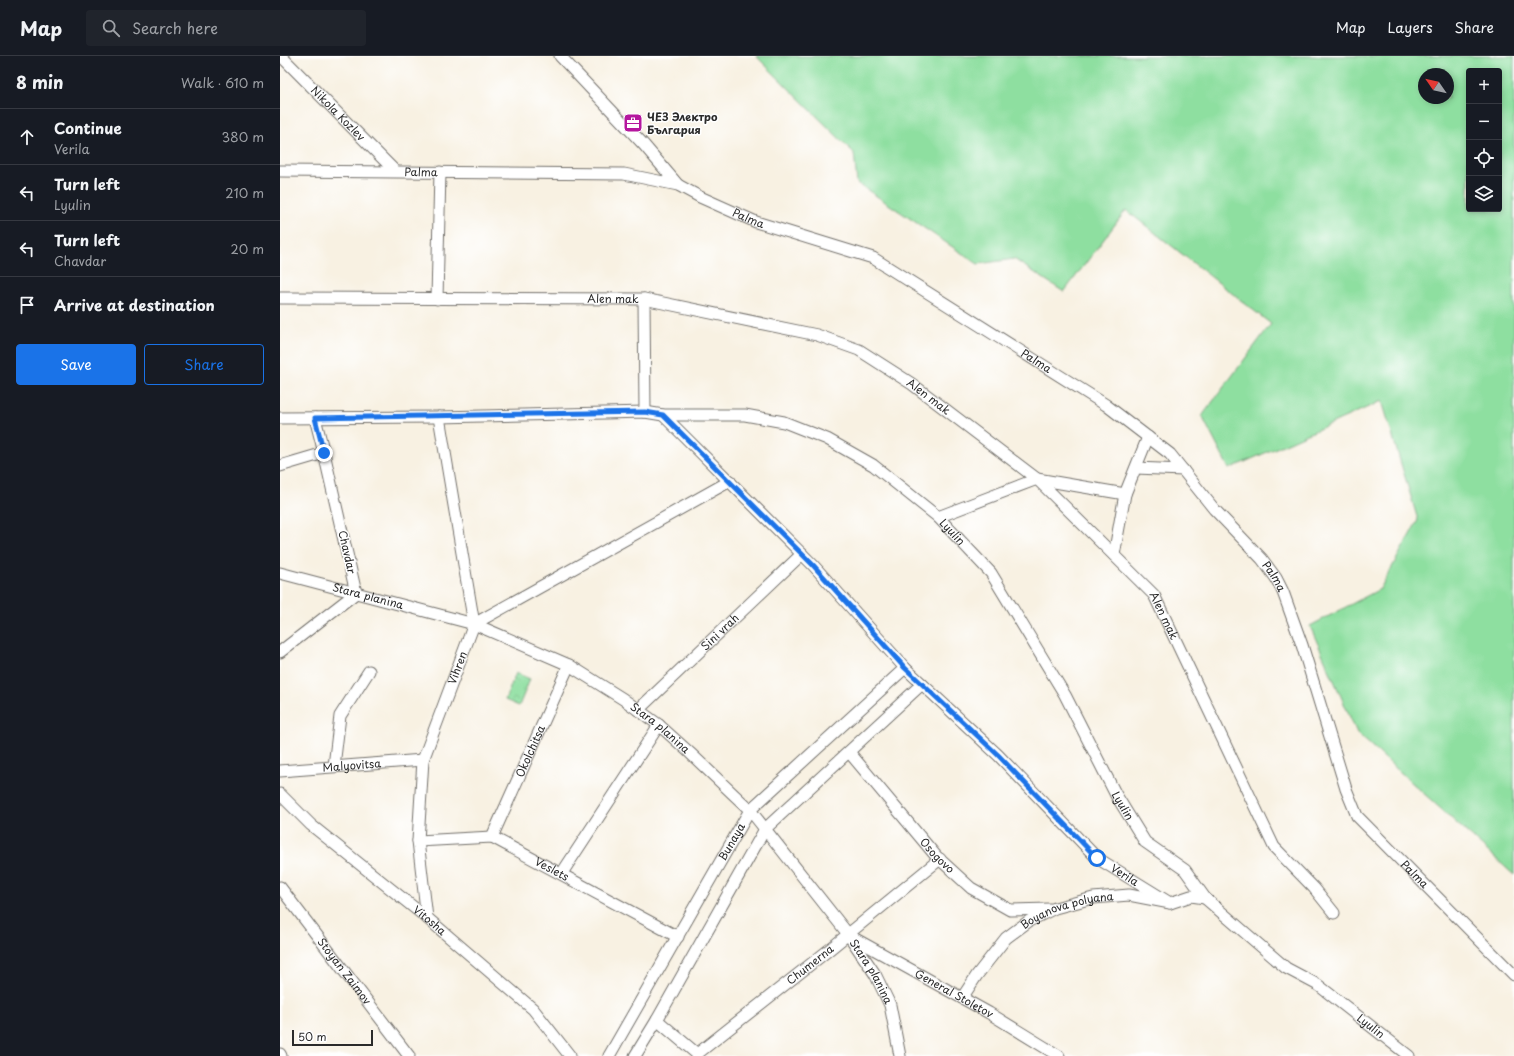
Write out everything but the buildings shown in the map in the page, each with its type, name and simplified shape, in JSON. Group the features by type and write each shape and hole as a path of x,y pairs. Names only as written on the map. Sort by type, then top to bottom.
{"street":[{"name":"Nikola Kozlev","path":"281,56 395,171"},
{"path":"560,56 644,145 678,185"},
{"name":"Palma","path":"280,171 624,174 678,185 700,197 756,222 873,258 1106,405 1170,454 1214,509 1262,559 1279,585 1302,645 1346,789 1357,816 1514,975"},
{"path":"437,300 440,172"},
{"name":"Alen mak","path":"280,298 437,300 644,299 817,335 859,350 912,384 1037,479 1154,595 1274,847 1314,888 1334,913"},
{"path":"644,299 645,412"},
{"name":"Lyulin","path":"280,418 439,417 645,412 663,415 745,415 784,422 827,439 873,465 938,517 991,573 1065,695 1116,795 1136,830 1145,842 1185,870 1205,898 1286,968 1318,985 1409,1056"},
{"name":"Verila","path":"663,415 802,554 905,668 998,755 1097,858 1170,903"},
{"path":"439,417 474,624 730,481"},
{"name":"Chavdar","path":"315,418 356,594"},
{"path":"1114,555 1125,494 1148,436"},
{"path":"280,466 324,453"},
{"path":"1136,468 1182,470"},
{"path":"938,517 1037,479 1125,494"},
{"name":"Sini vrah","path":"638,710 802,554"},
{"name":"Stara planina","path":"280,573 474,624 569,665 659,725 750,810 848,934 875,974 890,1005 900,1056"},
{"path":"280,652 356,594"},
{"name":"Vihren","path":"427,918 418,841 423,760 474,624"},
{"name":"Okolchitsa","path":"492,837 569,665"},
{"name":"Bunaya","path":"609,1056 750,810 905,668"},
{"path":"334,766 340,716 369,671"},
{"name":"Bunaya","path":"635,1056 657,1020 765,828 922,684"},
{"path":"562,873 659,725"},
{"name":"Osogovo","path":"849,752 940,859 971,888 1010,910 1055,908"},
{"name":"Malyovitsa","path":"280,771 423,760"},
{"name":"Vitosha","path":"280,794 311,825 427,918 533,1009 570,1056"},
{"path":"418,841 492,837"},
{"name":"Veslets","path":"492,837 562,873 678,937"},
{"name":"Chumerna","path":"697,1055 940,859"},
{"name":"Stoyan Zaimov","path":"280,887 408,1056"},
{"name":"Boyanova polyana","path":"962,998 976,975 1006,938 1029,921 1055,908 1093,898 1129,895 1170,903 1191,896 1205,898"},
{"name":"General Stoletov","path":"848,934 989,1013 1059,1056"},
{"path":"657,1020 697,1055"}],"green space":[{"path":"756,56 1514,56 1514,875 1357,733 1310,626 1380,589 1418,520 1382,401 1229,469 1202,416 1271,324 1126,210 1064,292 1014,259 978,264 857,183 854,153"},
{"path":"516,673 530,679 519,706 505,700"}],"place":[{"name":"ЧЕЗ Электро България","path":"633,123"}],"route":[{"path":"324,453 315,418 439,417 645,412 663,415 813,565 905,668 998,755 1097,858"}]}
